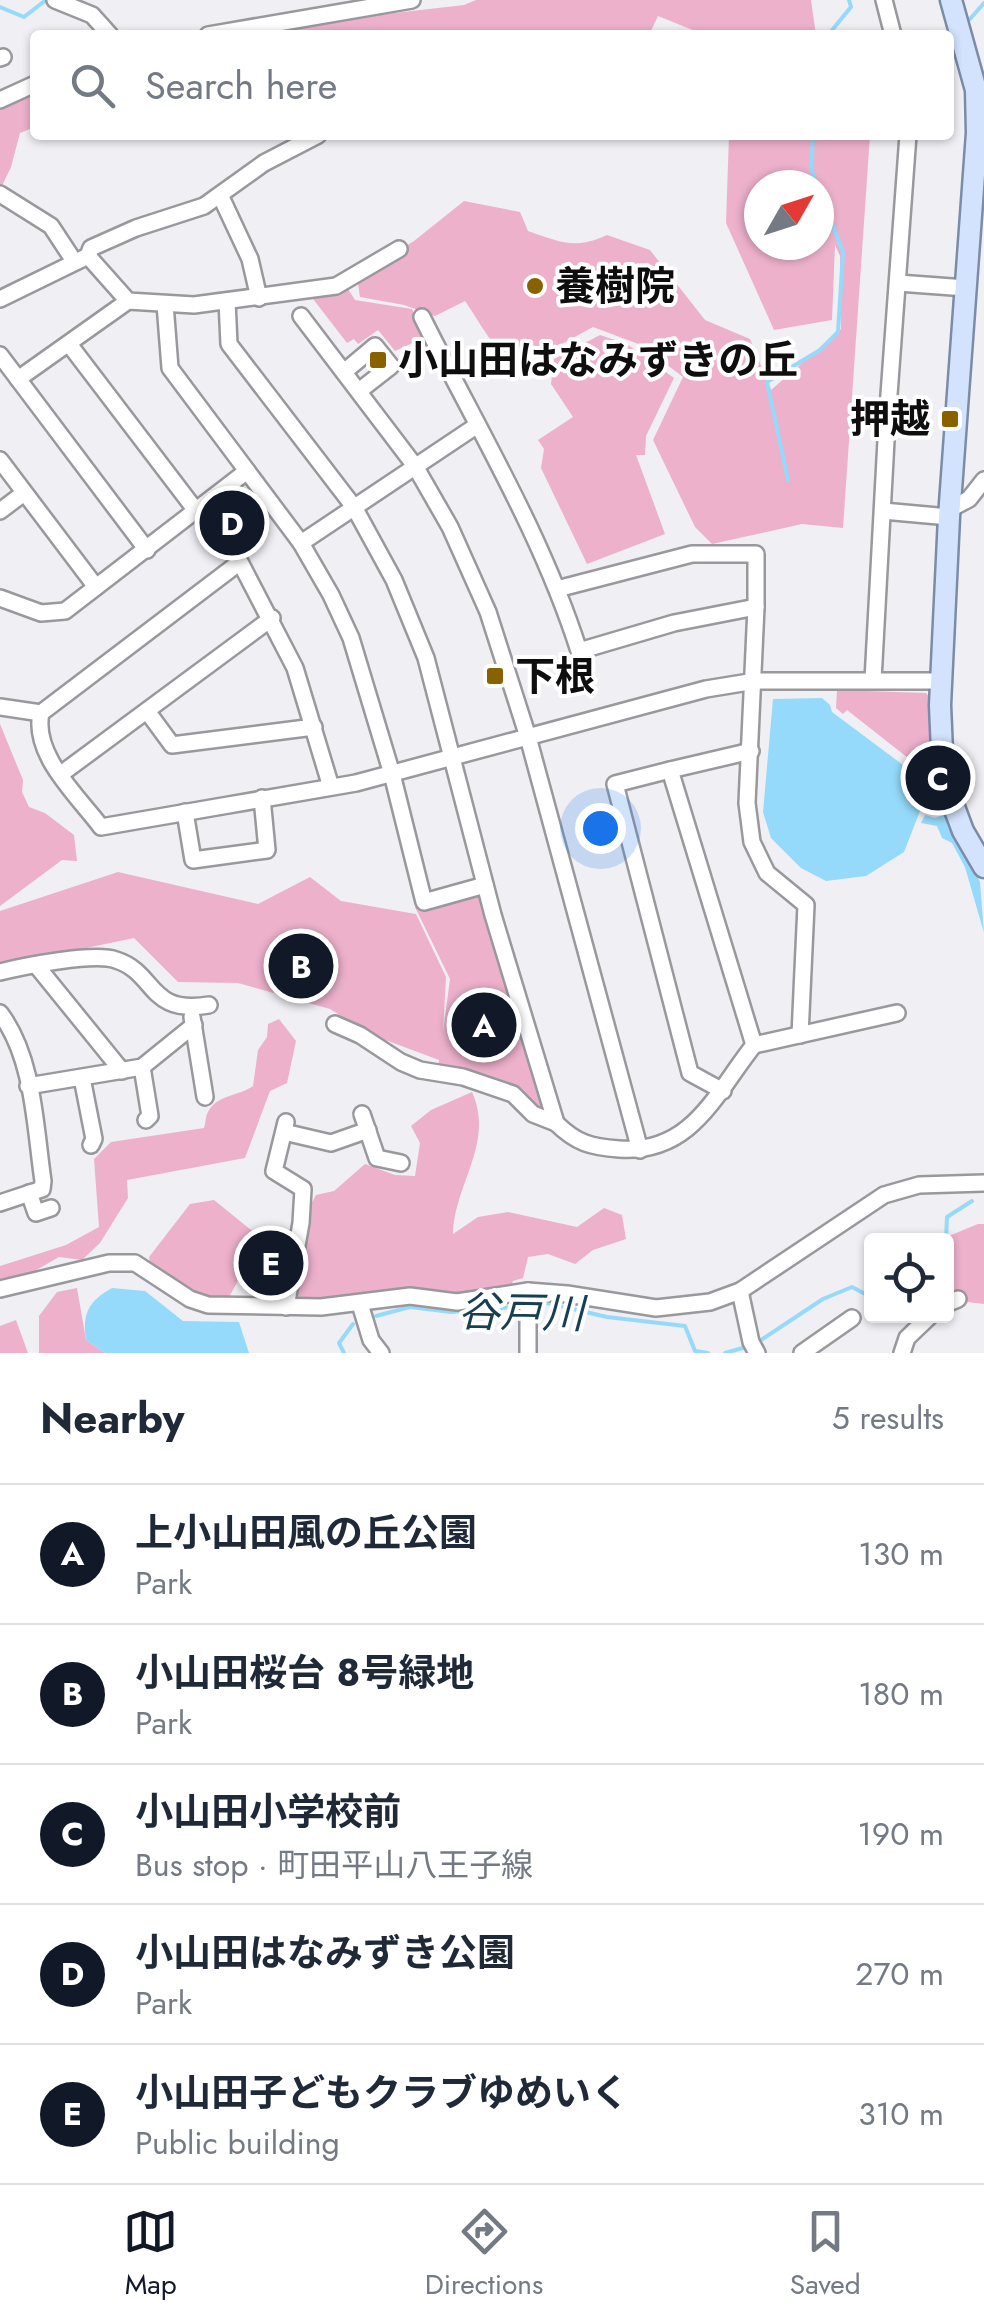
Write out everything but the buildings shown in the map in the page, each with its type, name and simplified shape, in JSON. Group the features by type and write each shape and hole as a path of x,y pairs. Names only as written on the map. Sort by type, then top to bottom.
{"main road":[{"path":"952,0 971,66 977,108 940,682 944,774 956,816 980,852"}],"street":[{"path":"54,0 105,28"},
{"path":"237,30 412,0"},
{"path":"884,0 892,30"},
{"path":"84,29 105,28"},
{"path":"0,100 30,86"},
{"path":"0,299 81,258 91,248 136,228 204,206 264,162 307,140"},
{"path":"873,680 908,140"},
{"path":"0,194 51,226 128,302"},
{"path":"221,197 250,259 260,298"},
{"path":"18,379 128,302 227,302 336,286 399,249"},
{"path":"898,283 966,288"},
{"path":"227,302 229,344 354,507 394,580 426,658 485,885 556,1123"},
{"path":"165,304 170,368 301,543 332,595 351,638 392,774 424,902 485,885"},
{"path":"301,316 415,466 471,570 528,737 640,1150"},
{"path":"422,316 522,508 579,651 674,623 756,607"},
{"path":"69,344 197,512"},
{"path":"344,372 375,346 390,366 359,391"},
{"path":"0,355 147,550"},
{"path":"301,543 476,426"},
{"path":"0,460 96,587"},
{"path":"0,598 41,613 65,611 247,471"},
{"path":"882,512 950,513 969,500 984,480"},
{"path":"0,511 24,493"},
{"path":"557,589 692,554 756,554 755,681 748,803 752,842 767,873 806,905 800,1035"},
{"path":"331,788 295,668 240,562 41,713 39,724 46,755 101,827 331,788 653,702 755,681 940,682"},
{"path":"60,774 272,618"},
{"path":"0,707 41,713"},
{"path":"147,711 172,745 314,726"},
{"path":"723,1091 690,1073 615,784 751,752"},
{"path":"670,770 754,1046"},
{"path":"185,812 193,860 267,850 262,798"},
{"path":"0,972 97,958 126,965 156,994 186,1007 194,1025 205,1097"},
{"path":"36,965 122,1071"},
{"path":"162,1016 209,1004"},
{"path":"0,1012 23,1060 44,1182 42,1188 0,1203"},
{"path":"335,1024 420,1070 463,1077 513,1094 533,1114 556,1123 585,1146 640,1150 686,1130 713,1106 754,1046 897,1013"},
{"path":"28,1086 142,1068 194,1025"},
{"path":"23,1060 39,1052"},
{"path":"142,1068 150,1116 146,1120"},
{"path":"82,1078 94,1140 91,1145"},
{"path":"286,1307 303,1188 274,1171 285,1127 332,1143 365,1122 376,1158 401,1164"},
{"path":"0,1289 108,1262 126,1262 151,1270 198,1303 286,1307 360,1304 410,1296 456,1302 528,1301 656,1308 710,1302 740,1292 884,1195 919,1185 984,1183"},
{"path":"29,1193 36,1213 51,1208"},
{"path":"740,1292 754,1348"},
{"path":"528,1301 528,1353"},
{"path":"360,1304 371,1340 381,1353"},
{"path":"802,1353 852,1318"},
{"path":"902,1353 907,1338 923,1323"}],"shaded area":[{"path":"476,0 811,0 815,30 693,30 658,16 651,30 283,30 464,5"},
{"path":"30,94 30,129 20,133 0,190 0,108"},
{"path":"729,140 870,140 843,528 802,524 712,544 695,527 653,440 683,377 641,345 593,327 536,355 512,358 488,337 465,301 435,316 404,305 360,297 357,277 414,241 464,201 520,212 528,231 549,238 576,243 607,235 650,250 705,320 750,339 771,390 841,329 840,256 835,245 832,320 774,330 726,223"},
{"path":"346,286 355,300 412,309 426,337 395,351 378,330 358,344 354,339 347,343 310,295 336,294"},
{"path":"600,335 627,344 674,378 646,436 645,455 636,455 665,534 587,564 541,468 544,449 538,440 573,417 551,384 554,359"},
{"path":"231,491 263,532 233,555 202,514"},
{"path":"837,690 926,693 931,699 931,743 944,813 934,815 922,769 847,710 843,714 836,708"},
{"path":"0,724 23,780 22,792 29,807 45,813 74,835 77,861 62,860 0,906"},
{"path":"118,872 258,904 310,877 341,901 416,914 446,977 443,1032 450,979 415,907 483,887 553,1121 517,1094 438,1071 439,1060 372,1035 330,1009 238,983 178,982 134,938 0,966 0,911"},
{"path":"279,1019 296,1041 287,1083 270,1091 245,1158 127,1180 128,1198 100,1243 82,1260 59,1257 26,1276 0,1282 0,1266 66,1245 99,1227 94,1159 111,1142 204,1128 207,1114 216,1102 253,1086 258,1050 267,1037 268,1024"},
{"path":"472,1092 479,1129 453,1234 478,1217 508,1212 577,1227 604,1208 622,1215 626,1239 593,1250 575,1264 548,1254 528,1257 523,1278 513,1281 507,1295 410,1296 286,1307 301,1223 316,1195 334,1191 365,1164 395,1175 415,1176 420,1143 411,1126 431,1110"},
{"path":"214,1200 261,1238 228,1299 193,1293 150,1262 149,1257 190,1204"},
{"path":"984,1224 984,1304 968,1302 954,1307 954,1234"},
{"path":"77,1288 86,1340 105,1353 39,1353 39,1316 57,1292"},
{"path":"16,1320 28,1353 0,1353 0,1326"}],"water":[{"path":"822,698 832,712 919,777 925,798 904,852 866,876 826,881 801,868 771,838 763,812 773,699"},
{"path":"946,814 948,826 955,832 980,882 984,933 965,867 952,843 942,838 937,826 921,823 925,815 935,818"},
{"path":"112,1288 145,1291 183,1321 239,1322 249,1353 105,1353 86,1340 85,1322 93,1303"}],"waterway":[{"path":"0,7 24,17 46,0"},
{"path":"832,30 851,7 849,0"},
{"path":"970,19 984,3"},
{"path":"811,170 813,140"},
{"path":"788,480 767,382 820,350 838,332 843,252 834,228"},
{"name":"谷戸川","path":"946,1233 947,1217 972,1201"},
{"name":"谷戸川","path":"758,1342 823,1299 852,1287 864,1293"},
{"name":"谷戸川","path":"534,1305 547,1303 607,1317 685,1326 695,1351 708,1353"},
{"name":"谷戸川","path":"376,1316 410,1307 451,1312 525,1306"},
{"name":"谷戸川","path":"344,1353 339,1343 353,1324"},
{"name":"谷戸川","path":"725,1353 750,1346"}],"place":[{"name":"養樹院","path":"535,286"},
{"name":"小山田はなみずきの丘","path":"378,360"},
{"name":"押越","path":"950,419"},
{"name":"小山田はなみずき公園","path":"232,523"},
{"name":"下根","path":"495,676"},
{"name":"小山田小学校前","path":"938,778"},
{"name":"小山田桜台 8号緑地","path":"301,966"},
{"name":"上小山田風の丘公園","path":"484,1025"},
{"name":"小山田子どもクラブゆめいく","path":"271,1263"}]}
